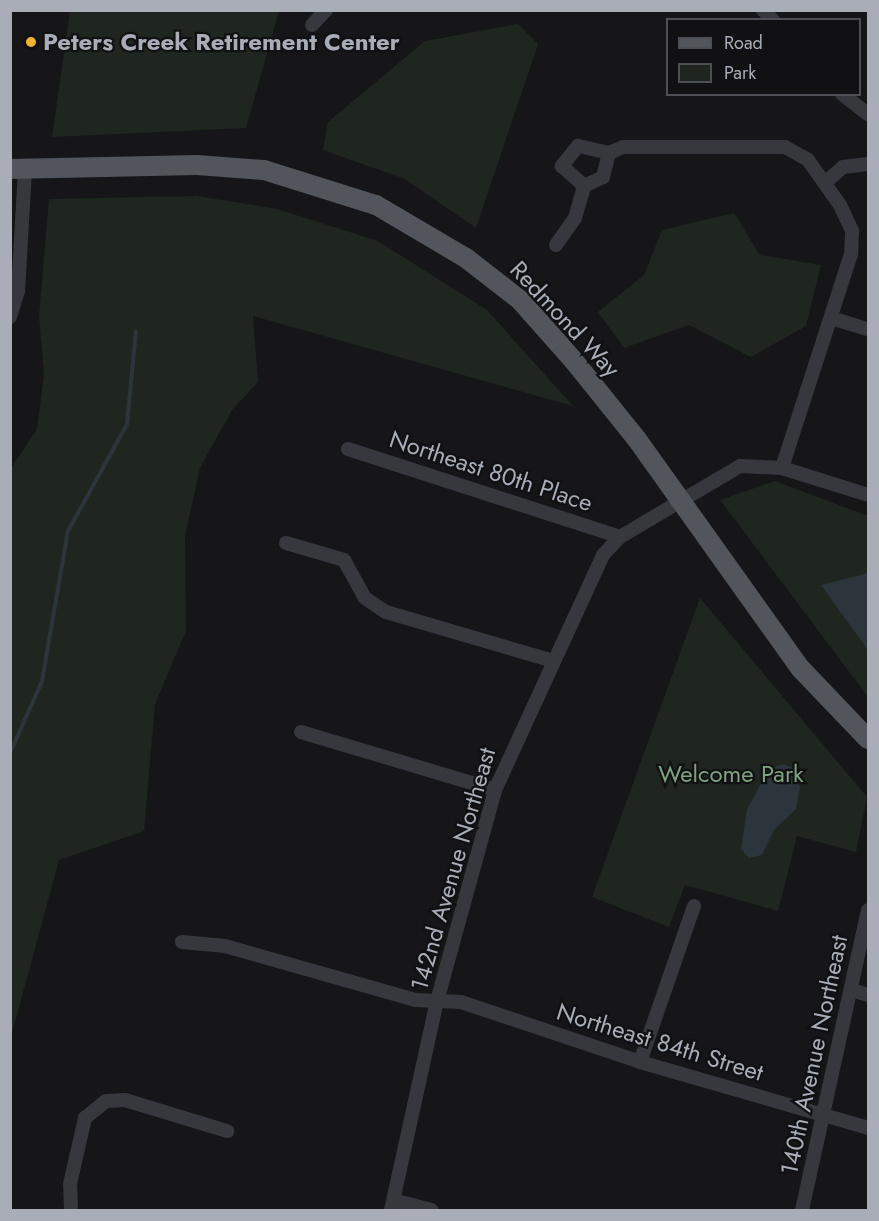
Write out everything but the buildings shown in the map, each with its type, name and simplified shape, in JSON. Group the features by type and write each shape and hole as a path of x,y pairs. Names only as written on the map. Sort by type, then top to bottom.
{"main road":[{"name":"Redmond Way","path":"18,169 197,165 264,170 322,184 386,210 466,258 520,300 574,361 681,500 801,669 846,719 868,739"},
{"path":"846,719 868,722"}],"street":[{"path":"312,25 327,10"},
{"path":"845,96 868,114"},
{"path":"584,186 562,166 571,151 590,146 609,153 623,147 785,147 808,160 827,181 852,231 851,254 782,468 868,495"},
{"path":"556,244 575,218 584,186 603,177 609,153"},
{"path":"827,181 843,167 868,164"},
{"path":"10,317 17,242 18,169"},
{"path":"831,318 868,329"},
{"name":"Northeast 80th Place","path":"348,449 620,537"},
{"name":"142nd Avenue Northeast","path":"392,1205 437,1001 495,790 550,660 588,579 620,537 656,521 681,500 722,473 754,464 782,468"},
{"path":"286,543 344,560 365,598 387,612 550,660"},
{"path":"301,732 495,790"},
{"path":"639,1062 694,906"},
{"name":"140th Avenue Northeast","path":"802,1210 868,910"},
{"name":"Northeast 84th Street","path":"182,942 225,946 416,1000 461,1002 639,1062 868,1128"},
{"path":"851,990 868,994"},
{"path":"71,1208 70,1184 85,1118 106,1101 125,1101 227,1131"},
{"path":"392,1205 432,1210"}],"green space":[{"path":"70,11 279,11 246,128 52,137"},
{"path":"518,24 538,44 476,228 405,179 323,150 328,122 425,41"},
{"path":"197,196 277,209 378,241 487,310 573,406 253,316 258,382 232,410 200,468 185,536 186,631 155,704 144,831 59,860 11,1037 10,470 37,429 44,374 39,316 49,199"},
{"path":"734,213 760,255 821,265 806,326 751,357 689,325 624,348 598,312 644,275 662,230"},
{"path":"775,481 868,516 868,697 720,500"},
{"name":"Welcome Park","path":"700,598 867,797 856,852 797,836 778,911 685,885 669,927 592,897"}],"shaded area":[{"path":"868,573 868,650 821,585"},
{"path":"783,764 793,768 800,788 796,809 774,830 762,855 749,858 741,849 747,809 769,769"}],"waterway":[{"path":"10,753 42,681 68,531 127,424 136,331"}],"place":[{"name":"Peters Creek Retirement Center","path":"31,42"}]}
